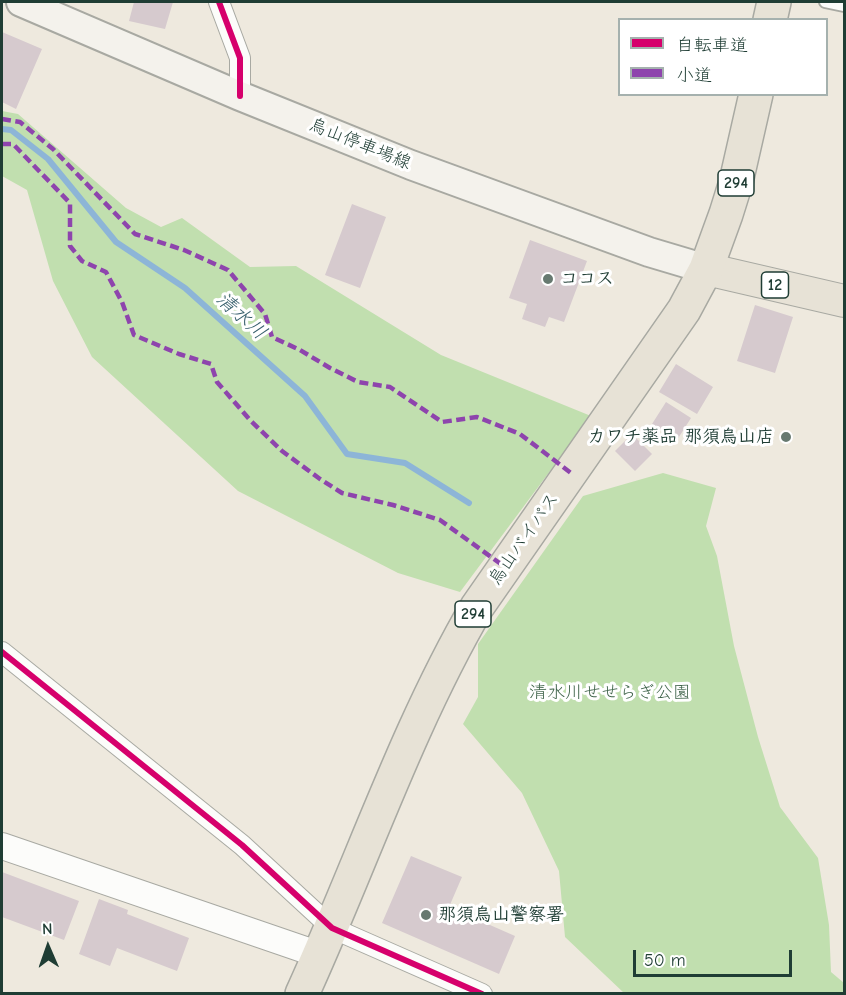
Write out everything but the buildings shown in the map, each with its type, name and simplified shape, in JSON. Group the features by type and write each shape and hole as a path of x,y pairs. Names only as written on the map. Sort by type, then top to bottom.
{"highway":[{"path":"770,18 774,2"},
{"name":"烏山バイパス","path":"302,993 414,731 451,652 477,606 684,310 706,269 736,182 756,96"}],"main road":[{"name":"烏山停車場線","path":"21,2 240,96 411,165 649,252 706,269"},
{"name":"12","path":"706,269 844,301"}],"street":[{"path":"219,2 240,58 240,96"},
{"path":"2,652 242,845 326,941"},
{"path":"2,846 326,941 482,993"}],"lane":[{"path":"825,2 844,6"}],"green space":[{"path":"2,111 18,114 126,208 161,227 182,218 250,267 296,266 441,355 591,416 460,592 398,573 238,491 92,357 53,281 27,190 2,176"},
{"name":"清水川せせらぎ公園","path":"663,473 716,488 706,526 717,556 734,646 758,737 780,807 818,858 829,925 831,972 844,983 844,993 624,993 565,937 559,871 522,793 463,724 478,697 478,644 583,496"}],"waterway":[{"name":"清水川","path":"2,129 11,130 48,159 116,242 185,288 305,396 347,454 405,463 469,503"}],"marked path":[{"path":"2,119 20,122 53,149 135,234 184,250 228,270 265,314 272,337 358,382 390,387 442,422 477,417 520,434 571,473"},
{"path":"2,144 13,144 70,203 70,246 82,261 106,272 122,302 134,335 179,354 211,364 217,382 250,420 282,451 342,493 393,505 440,520 505,567"}],"cycle path":[{"path":"219,2 240,58 240,96"},
{"path":"2,652 242,845 332,928 482,994"}],"place":[{"name":"ココス","path":"548,279"},
{"name":"カワチ薬品 那須烏山店","path":"786,437"},
{"name":"那須烏山警察署","path":"426,915"}]}
